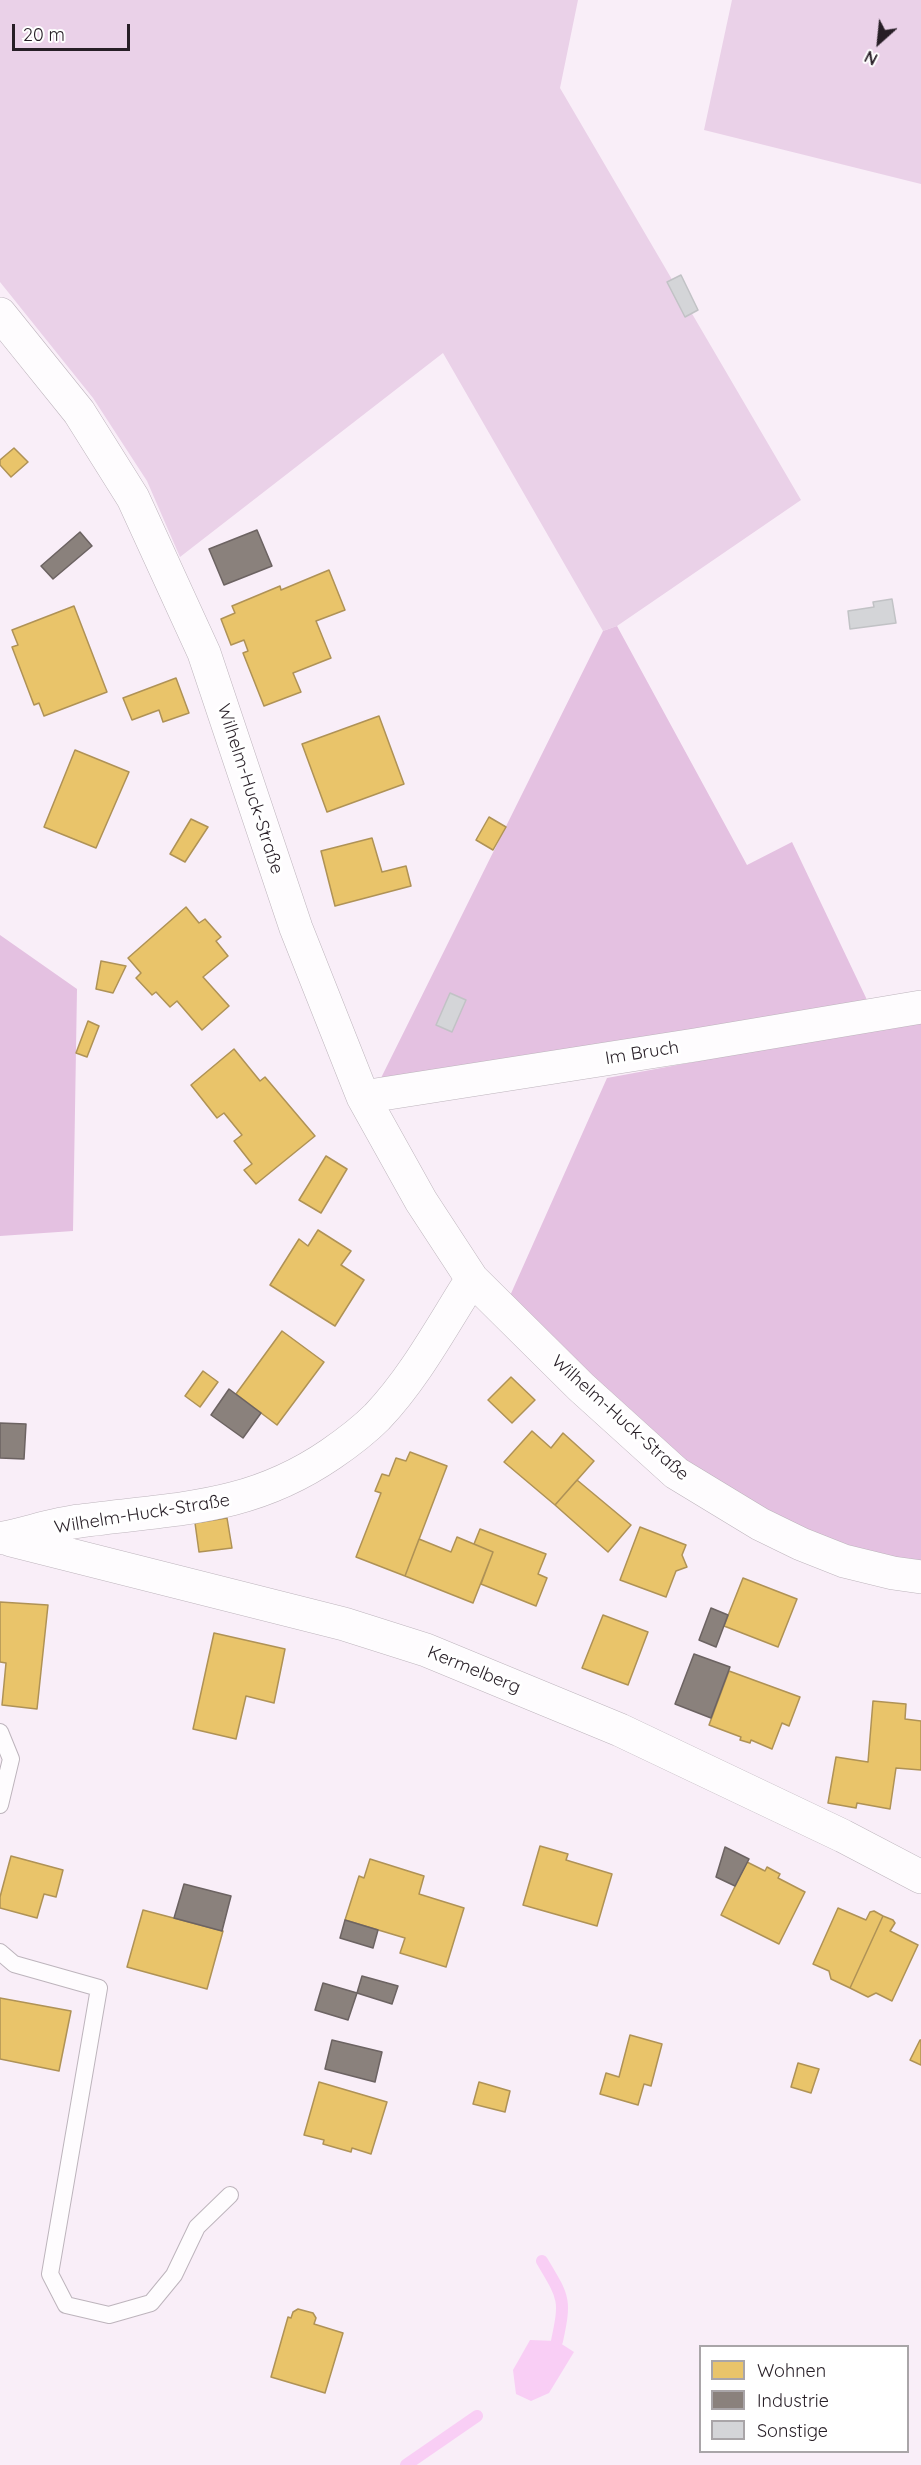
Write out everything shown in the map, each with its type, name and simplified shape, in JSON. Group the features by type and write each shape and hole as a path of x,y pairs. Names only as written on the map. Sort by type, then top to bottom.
{"street":[{"name":"Wilhelm-Huck-Straße","path":"0,314 79,412 133,498 204,653 296,928 363,1097 421,1201 472,1279 581,1387 676,1473 760,1524 801,1544 844,1561 921,1577"},
{"name":"Im Bruch","path":"363,1097 695,1045 921,1006"},
{"name":"Wilhelm-Huck-Straße","path":"2,1539 77,1521 223,1502 278,1485 315,1465 347,1443 375,1419 401,1389 472,1279"},
{"name":"Kermelberg","path":"2,1539 344,1624 426,1650 620,1730 843,1836 921,1877"}],"lane":[{"path":"0,1732 11,1759 0,1805"},
{"path":"0,1952 14,1964 99,1988 50,2274 66,2305 109,2315 152,2303 174,2275 197,2227 230,2195"}],"shaded area":[{"path":"0,0 578,0 560,88 801,500 617,626 603,631 443,353 180,557 147,481 93,398 0,282"},
{"path":"732,0 921,0 921,184 704,130"},
{"path":"617,626 747,865 792,842 868,1002 381,1078 603,631"},
{"path":"0,935 77,989 73,1231 0,1236"},
{"path":"921,1020 921,1566 848,1548 761,1518 680,1467 509,1298 607,1078"},
{"path":"530,2340 557,2341 574,2352 549,2393 531,2401 516,2394 513,2370"}],"building: Wohnen":[{"path":"14,448 28,462 11,477 0,465 0,460"},
{"path":"329,570 345,610 316,621 331,658 293,673 301,692 264,706 243,653 248,651 244,640 231,645 221,619 235,613 232,606 280,586 281,590"},
{"path":"74,606 107,692 44,716 39,703 34,705 12,647 18,645 12,630"},
{"path":"176,678 189,713 163,722 159,710 132,720 123,698"},
{"path":"379,716 404,784 327,812 302,744"},
{"path":"75,750 129,772 96,848 44,827"},
{"path":"489,817 506,827 493,850 476,840"},
{"path":"191,819 208,827 185,862 170,854"},
{"path":"372,838 382,872 406,866 411,886 335,906 321,851"},
{"path":"186,907 199,923 205,919 221,937 216,941 228,956 203,977 229,1006 202,1030 177,1001 170,1007 156,992 152,995 136,978 141,973 128,958"},
{"path":"101,961 126,966 113,993 96,989"},
{"path":"88,1021 99,1026 87,1057 76,1053"},
{"path":"234,1049 260,1081 265,1077 315,1136 256,1184 244,1170 252,1164 234,1141 242,1135 224,1113 217,1118 191,1085"},
{"path":"326,1156 347,1169 321,1213 299,1200"},
{"path":"318,1230 351,1251 341,1265 364,1280 335,1326 270,1285 299,1239 308,1246"},
{"path":"282,1331 324,1362 277,1425 236,1394"},
{"path":"203,1371 218,1382 200,1407 185,1396"},
{"path":"511,1377 535,1400 512,1423 488,1400"},
{"path":"532,1431 551,1448 563,1433 594,1461 555,1505 504,1462"},
{"path":"410,1452 447,1466 405,1576 356,1557 381,1493 375,1491 382,1474 389,1476 396,1458 406,1461"},
{"path":"577,1480 631,1525 608,1552 555,1505"},
{"path":"227,1518 232,1548 199,1552 195,1523"},
{"path":"640,1527 686,1545 682,1555 687,1567 676,1571 666,1597 620,1580"},
{"path":"480,1529 546,1554 538,1574 547,1578 536,1606 481,1584 493,1552 474,1544"},
{"path":"457,1537 493,1552 473,1603 405,1576 419,1539 451,1552"},
{"path":"743,1578 797,1599 778,1647 724,1626"},
{"path":"0,1602 48,1605 37,1709 2,1705 6,1663 0,1662"},
{"path":"603,1615 648,1632 628,1685 582,1668"},
{"path":"214,1633 285,1649 274,1703 246,1696 236,1739 193,1729"},
{"path":"729,1671 800,1697 789,1726 782,1723 772,1749 751,1740 750,1743 740,1740 741,1737 709,1725"},
{"path":"873,1701 906,1704 905,1719 921,1721 921,1770 896,1768 890,1809 857,1803 856,1808 828,1803 836,1757 868,1762"},
{"path":"540,1846 568,1854 566,1860 612,1874 597,1926 523,1905"},
{"path":"11,1856 63,1870 56,1897 44,1894 37,1918 0,1908 0,1897"},
{"path":"370,1859 424,1876 419,1894 464,1908 446,1967 400,1953 405,1938 345,1920 359,1876 364,1878"},
{"path":"747,1862 765,1871 767,1867 780,1874 778,1878 805,1892 779,1944 721,1915"},
{"path":"838,1908 866,1920 870,1912 874,1911 883,1916 850,1988 831,1979 829,1971 813,1964"},
{"path":"143,1910 223,1931 207,1989 127,1967"},
{"path":"883,1916 895,1923 890,1931 918,1945 892,2001 876,1993 868,1997 850,1988"},
{"path":"0,1998 71,2011 59,2071 0,2059"},
{"path":"630,2035 662,2044 651,2086 644,2084 638,2105 600,2094 606,2073 619,2077"},
{"path":"921,2040 921,2065 910,2060"},
{"path":"798,2063 819,2069 811,2093 791,2087"},
{"path":"319,2082 387,2102 371,2154 352,2148 351,2152 323,2144 324,2140 304,2135"},
{"path":"479,2082 510,2091 505,2112 473,2104"},
{"path":"298,2309 313,2313 316,2318 314,2324 343,2333 325,2393 271,2377 288,2317 291,2318 293,2312"}],"building: Industrie":[{"path":"257,530 272,566 224,585 209,549"},
{"path":"80,532 92,546 53,579 41,566"},
{"path":"229,1389 261,1413 243,1438 211,1415"},
{"path":"0,1423 26,1424 24,1459 0,1458"},
{"path":"711,1608 728,1615 716,1647 699,1640"},
{"path":"694,1654 730,1667 711,1718 675,1704"},
{"path":"725,1847 749,1859 735,1886 716,1877"},
{"path":"184,1884 231,1896 222,1931 174,1918"},
{"path":"345,1920 378,1930 373,1948 340,1938"},
{"path":"362,1976 398,1986 392,2004 357,1993"},
{"path":"323,1983 357,1993 348,2020 315,2010"},
{"path":"332,2040 382,2052 375,2082 325,2069"}],"building: Sonstige":[{"path":"681,275 698,310 685,317 667,282"},
{"path":"892,599 896,623 850,629 848,611 874,607 873,602"},
{"path":"450,993 466,1000 452,1032 436,1025"}],"waterway":[{"path":"542,2261 561,2299 562,2316 557,2341"},
{"path":"406,2465 477,2416"}]}
